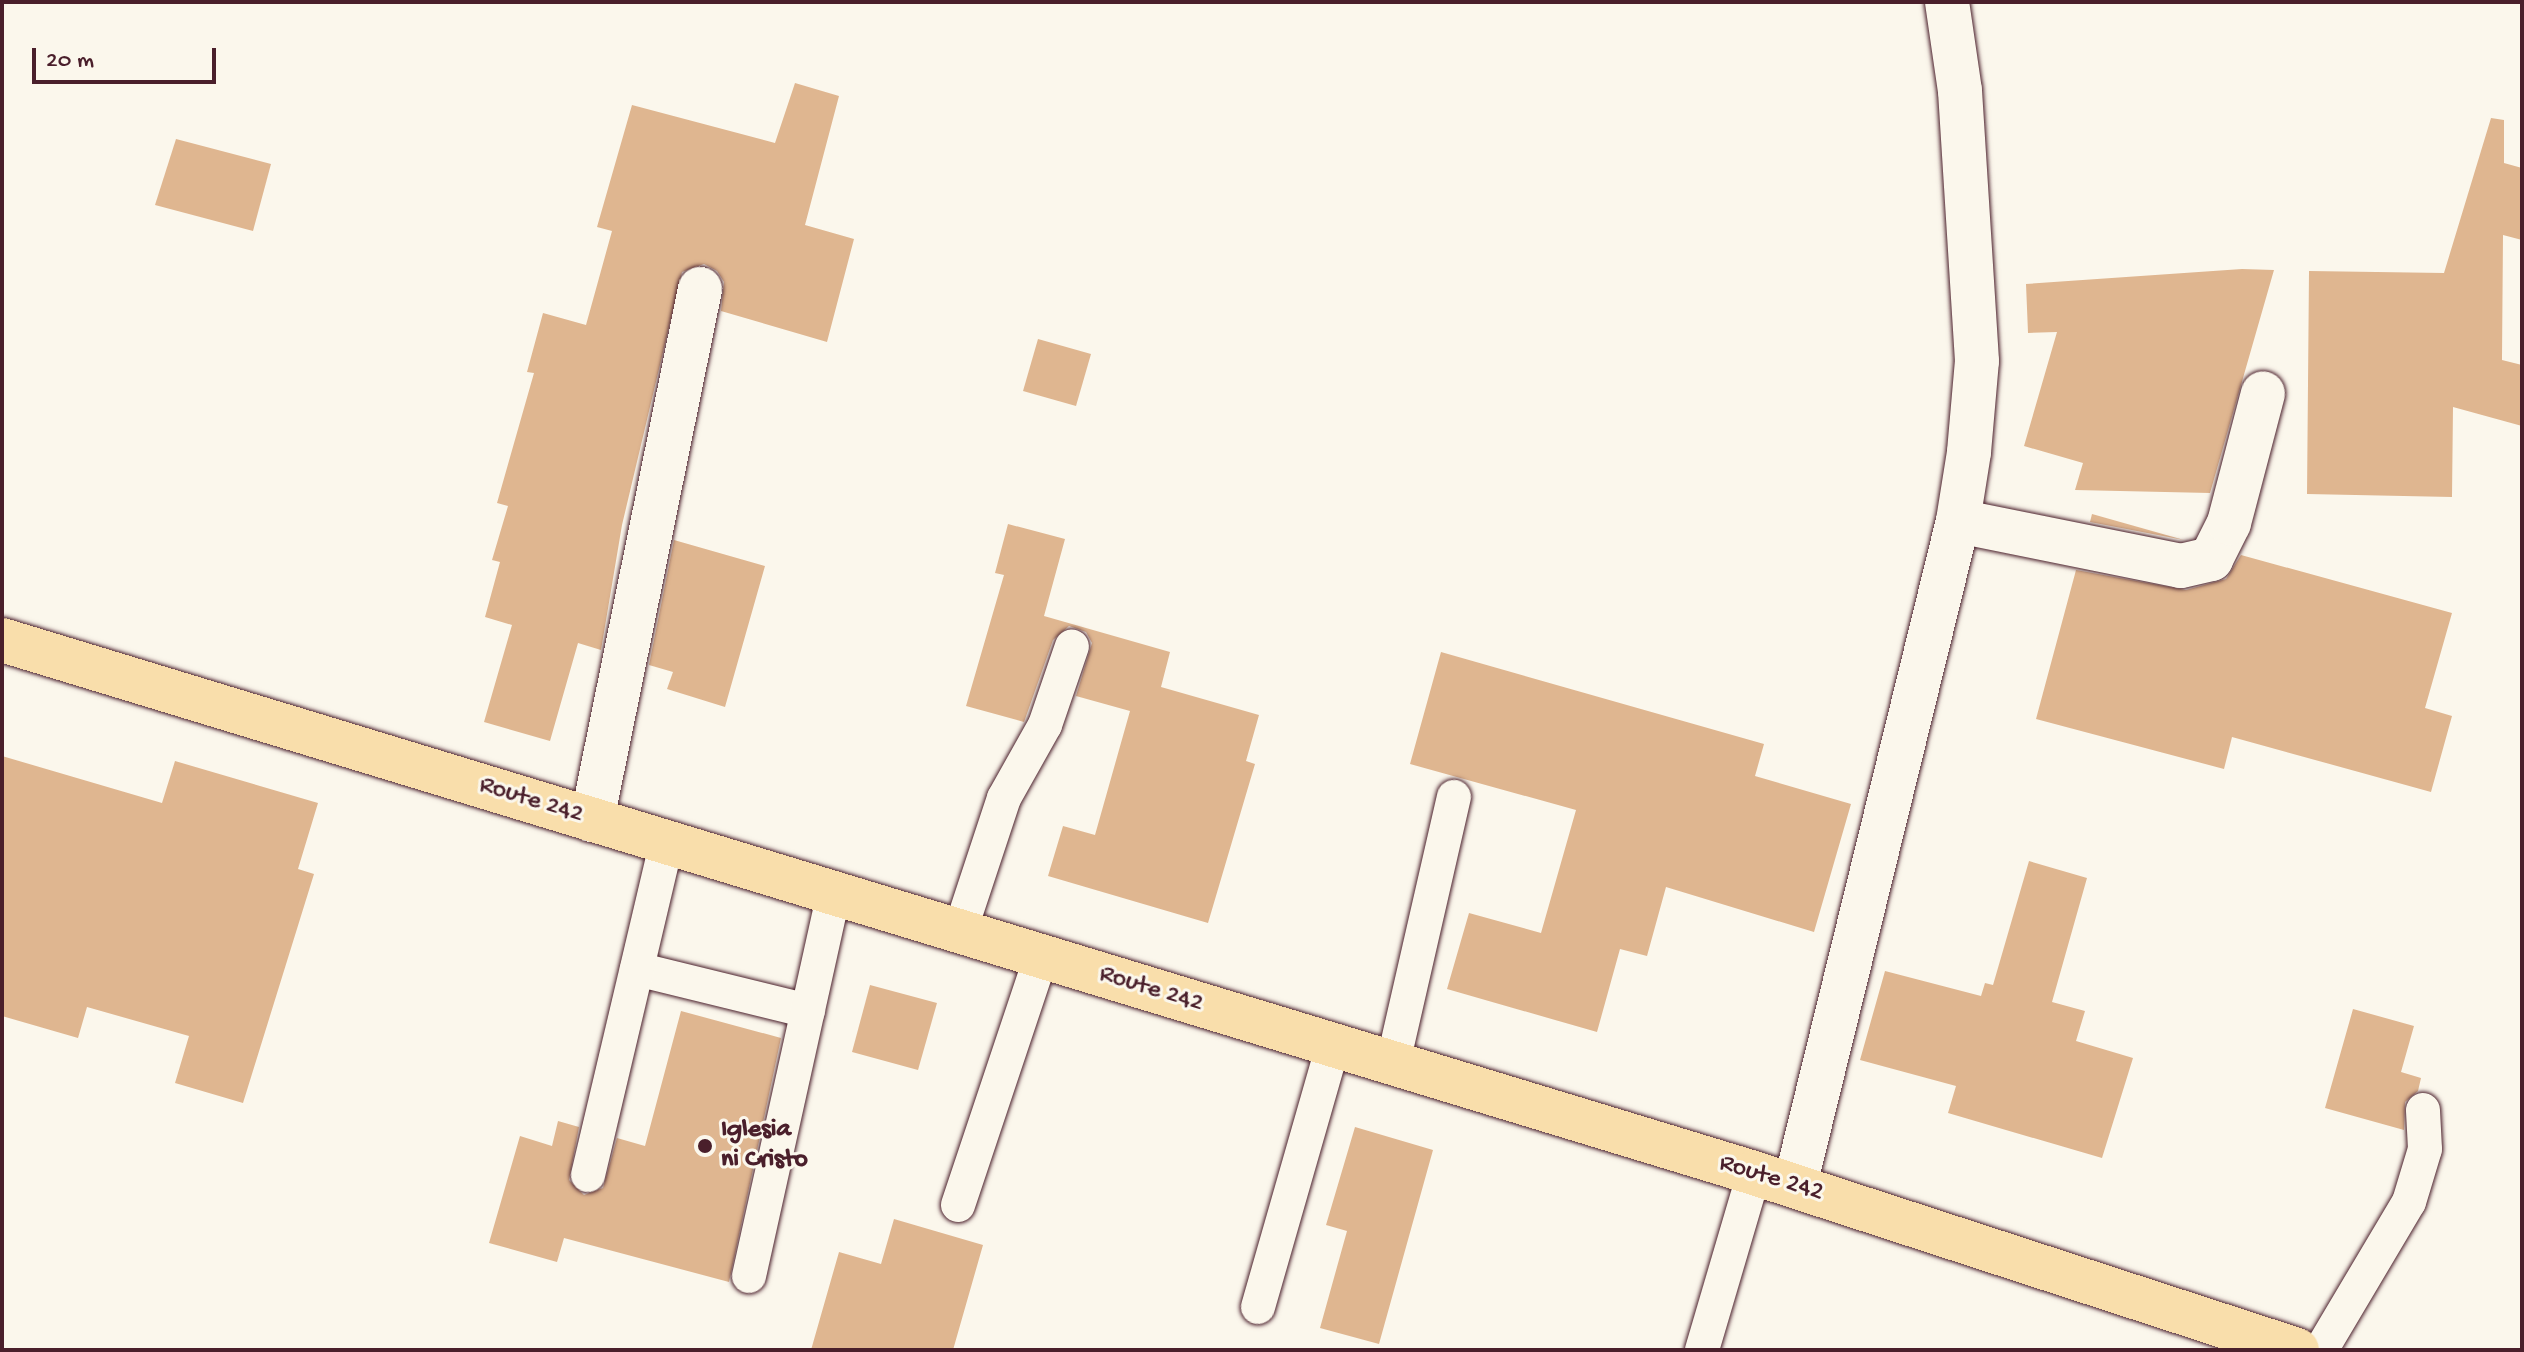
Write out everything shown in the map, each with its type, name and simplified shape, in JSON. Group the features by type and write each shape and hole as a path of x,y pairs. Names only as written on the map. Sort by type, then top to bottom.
{"main road":[{"name":"Route 242","path":"2,640 1775,1179 2297,1350"}],"street":[{"path":"1775,1179 1958,521 1977,361 1960,91 1947,2"},
{"path":"592,820 700,289"},
{"path":"1958,521 2181,566 2211,559 2229,523 2263,393"}],"lane":[{"path":"960,931 1004,798 1045,725 1072,646"},
{"path":"1393,1063 1454,797"},
{"path":"588,1175 667,842"},
{"path":"749,1276 834,893"},
{"path":"958,1205 1041,957"},
{"path":"637,969 808,1011"},
{"path":"1258,1307 1333,1046"},
{"path":"2321,1350 2409,1202 2425,1149 2423,1110"},
{"path":"1702,1350 1775,1179"}],"building":[{"path":"795,83 839,96 805,225 854,239 827,342 721,311 724,282 717,271 704,264 682,272 622,525 601,650 578,643 550,741 484,722 512,625 485,617 500,562 492,560 508,506 497,503 534,373 527,372 543,313 586,325 612,231 597,227 632,105 775,143"},
{"path":"2491,118 2504,120 2504,163 2522,168 2522,240 2503,235 2502,360 2522,365 2522,426 2453,407 2452,497 2307,494 2309,271 2444,273"},
{"path":"176,139 271,164 253,231 155,205"},
{"path":"2242,269 2274,270 2210,493 2075,490 2083,463 2024,446 2057,332 2028,333 2026,284"},
{"path":"1038,339 1091,354 1076,406 1023,391"},
{"path":"2092,514 2184,540 2090,522"},
{"path":"1008,524 1065,539 1044,616 1170,652 1161,687 1259,715 1246,761 1255,764 1208,923 1048,876 1063,826 1095,835 1130,711 1076,696 1092,643 1086,632 1069,626 1053,640 1024,722 966,706 1004,575 995,573"},
{"path":"674,540 765,566 725,707 667,689 673,672 649,665"},
{"path":"2241,555 2452,613 2425,708 2452,716 2431,792 2232,737 2224,769 2036,719 2076,570 2186,590 2226,579"},
{"path":"1441,652 1764,744 1755,776 1851,804 1814,932 1666,887 1647,956 1620,949 1597,1032 1447,989 1469,913 1541,933 1576,810 1410,764"},
{"path":"2,756 162,803 175,761 318,803 298,869 314,874 243,1103 175,1083 189,1036 87,1007 78,1038 2,1016"},
{"path":"2029,861 2087,878 2052,1002 2085,1011 2076,1041 2133,1058 2102,1158 1948,1113 1956,1086 1860,1060 1885,971 1981,996 1985,983 1993,985"},
{"path":"870,985 937,1003 918,1070 852,1052"},
{"path":"2353,1009 2414,1026 2401,1072 2421,1078 2418,1091 2405,1102 2404,1130 2325,1108"},
{"name":"Iglesia ni Cristo","path":"681,1011 781,1038 729,1282 564,1238 557,1262 489,1243 520,1136 552,1146 558,1121 579,1127 569,1180 584,1195 603,1188 617,1138 645,1146"},
{"path":"1355,1127 1433,1150 1379,1344 1320,1328 1347,1231 1326,1225"},
{"path":"894,1219 983,1245 953,1350 811,1350 839,1252 881,1264"}],"place":[{"name":"Iglesia ni Cristo","path":"705,1146"}]}
